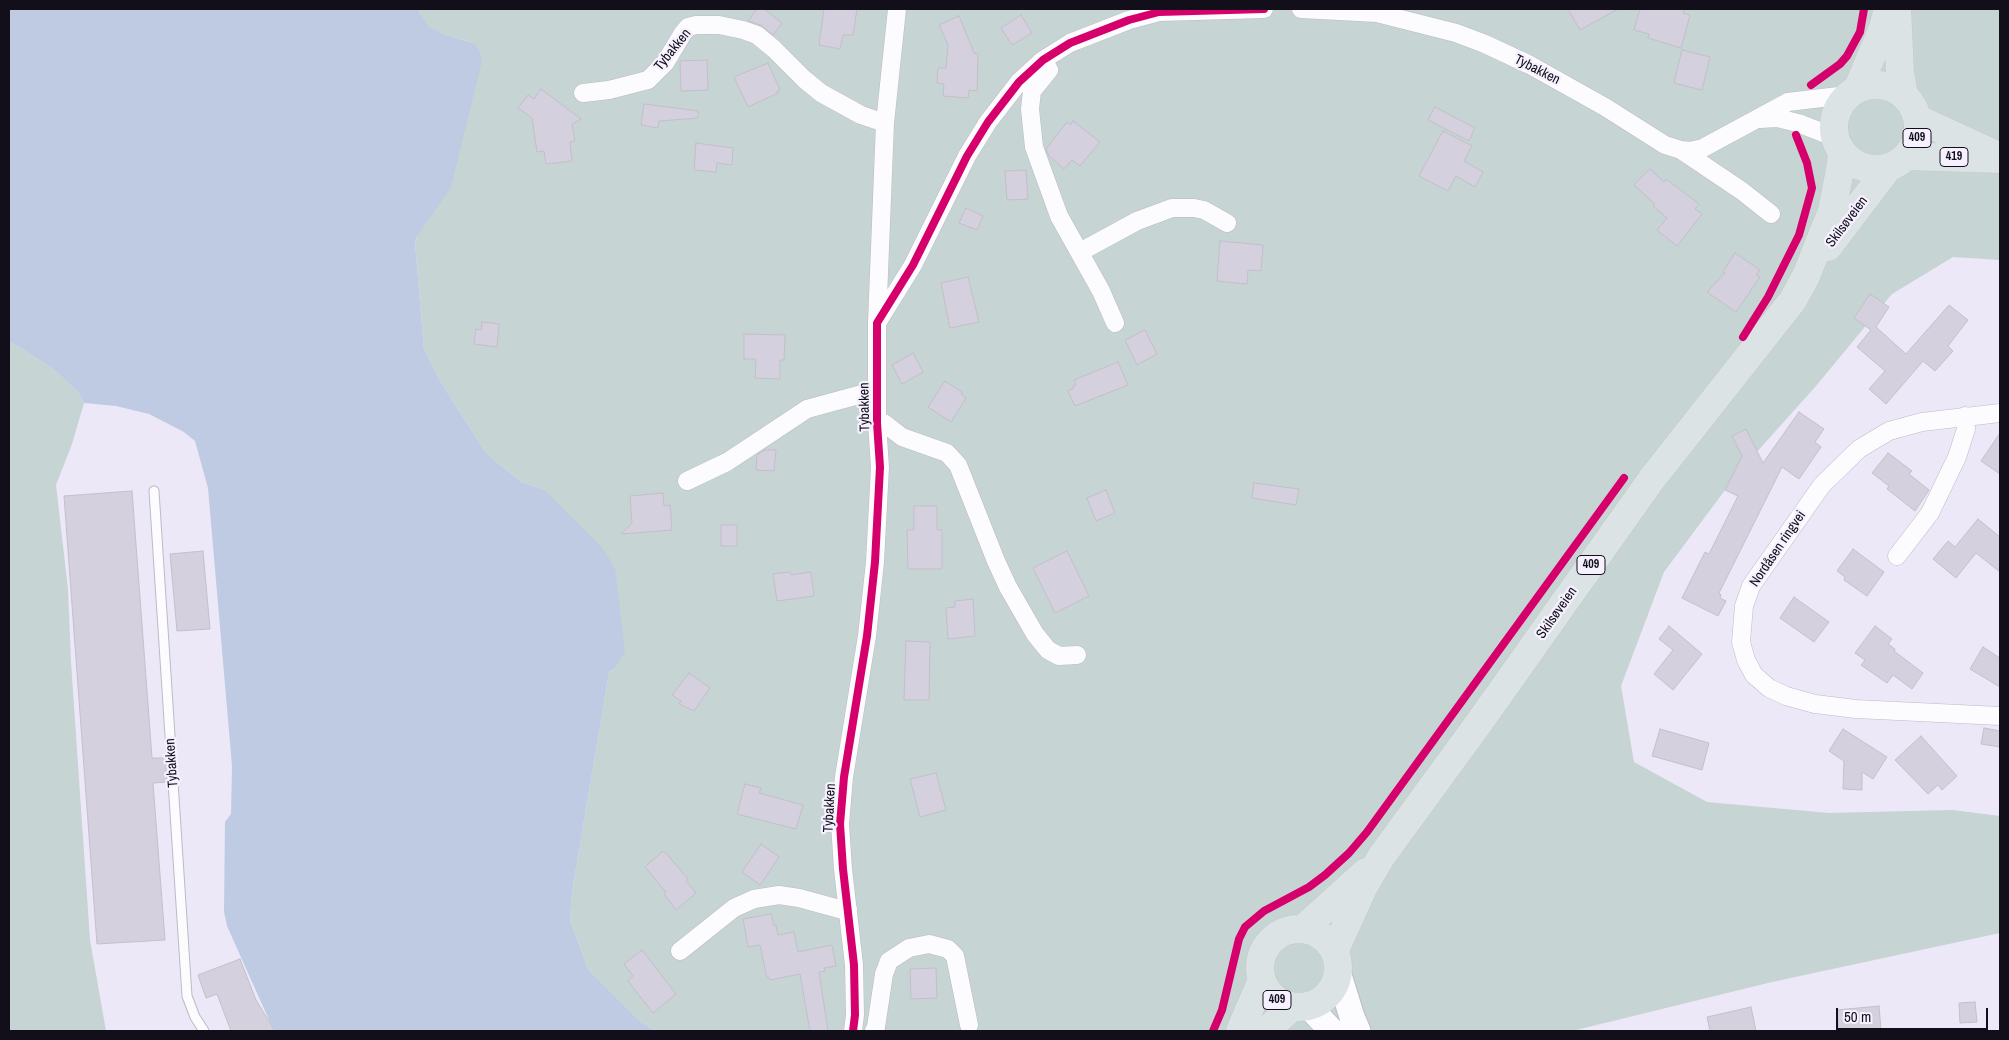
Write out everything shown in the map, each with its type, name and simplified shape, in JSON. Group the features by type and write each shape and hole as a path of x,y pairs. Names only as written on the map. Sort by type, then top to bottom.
{"main road":[{"name":"409","path":"1838,145 1834,116 1841,102 1852,92 1884,28 1888,9"},
{"name":"409","path":"1897,9 1900,72 1904,95 1913,106 1918,119 1917,138 1898,162"},
{"path":"1852,92 1873,84 1885,85 1904,95"},
{"name":"419","path":"1918,119 2000,158"},
{"path":"1838,145 1861,168 1876,170 1898,162"},
{"name":"Skilsøveien","path":"1337,963 1363,888 1381,857 1482,720 1651,480 1793,300 1806,276 1832,211 1840,170 1838,145"},
{"name":"419","path":"1898,162 2000,158"},
{"name":"Skilsøveien","path":"1806,276 1898,162"},
{"name":"Skilsøveien","path":"1303,929 1381,857"},
{"name":"409","path":"1300,1007 1273,999 1266,990 1262,980 1260,965 1267,946 1281,933 1303,929"},
{"path":"1303,929 1322,936 1337,963 1358,1031"},
{"name":"409","path":"1266,1031 1300,1007 1326,998 1334,987 1337,963"},
{"name":"409","path":"1240,1031 1262,980"},
{"path":"1300,1007 1332,1031"}],"street":[{"name":"Tybakken","path":"853,1031 855,1015 854,965 840,824 844,777 867,636 875,562 880,467 877,423 877,323 885,123 897,9"},
{"path":"877,323 913,265 967,156 988,122 1020,82 1043,60 1070,43 1129,14 1264,9"},
{"name":"Tybakken","path":"1301,9 1377,11 1456,33 1530,65 1588,97 1665,145 1680,150 1690,151 1703,148 1788,102 1852,92"},
{"name":"Tybakken","path":"584,93 609,90 648,80 665,63 688,27 719,25 743,30 757,36 774,49 821,93 861,116 885,123"},
{"path":"1043,60 1049,70 1032,91 1030,109 1034,147 1059,216 1101,291 1114,323"},
{"name":"Tybakken","path":"1754,119 1777,118 1798,123 1838,145"},
{"path":"1680,150 1742,191 1771,214"},
{"path":"1080,252 1137,221 1172,208 1204,210 1227,223"},
{"path":"687,481 727,462 807,410 877,390"},
{"name":"Nordåsen ringvei","path":"2000,412 1922,422 1889,431 1859,449 1822,485 1751,586 1744,606 1741,642 1746,660 1754,675 1769,688 1786,696 1815,704 1856,709 2000,716"},
{"path":"1897,556 1930,513 1957,457 1966,429 1965,416"},
{"path":"877,423 884,423 902,437 947,453 958,465 1008,588 1035,634 1048,650 1059,656 1076,654"},
{"path":"680,951 734,908 754,899 779,896 799,898 842,910 848,909"},
{"path":"874,1031 884,974 890,961 909,948 928,944 948,949 954,956 969,1025"}],"lane":[{"name":"Tybakken","path":"154,491 187,996 195,1017 204,1031"}],"shaded area":[{"path":"417,9 2000,9 2000,260 1953,257 1892,294 1816,386 1737,474 1664,572 1621,686 1634,762 1707,802 1829,813 1952,810 2000,816 2000,933 1772,982 1572,1031 656,1031 641,1022 588,969 570,920 572,892 609,672 615,668 543,489 521,482 486,453 440,381 424,349 415,243 474,43 446,35 428,27"},
{"path":"9,341 52,368 79,393 84,403 72,444 56,485 68,589 71,662 90,940 106,1031 9,1031"}],"water":[{"path":"9,9 417,9 429,27 446,35 474,43 479,50 482,61 451,187 416,238 415,243 424,349 440,381 486,453 521,482 543,489 601,546 615,568 625,652 615,668 609,672 572,892 570,920 588,969 641,1022 656,1031 274,1031 227,926 224,912 225,822 231,814 232,766 208,488 195,441 184,432 149,414 116,406 84,403 79,393 52,368 9,341"}],"building":[{"path":"757,9 764,9 782,23 773,35 761,25 748,21"},
{"path":"824,9 857,9 853,35 843,35 840,49 819,45"},
{"path":"1568,9 1618,9 1580,30"},
{"path":"1640,9 1684,9 1683,13 1690,15 1681,48 1648,38 1649,34 1634,30"},
{"path":"1021,15 1032,33 1012,45 1001,28"},
{"path":"959,16 974,53 978,54 977,91 969,90 968,98 943,96 944,84 937,83 938,68 946,68 948,45 939,25"},
{"path":"1682,50 1710,57 1702,90 1674,83"},
{"path":"707,60 708,90 681,91 680,61"},
{"path":"768,63 780,90 777,91 778,93 748,107 734,77"},
{"path":"541,89 581,119 572,124 575,141 570,142 572,161 546,164 544,151 537,152 532,118 518,108 528,95 534,99"},
{"path":"644,104 698,111 698,118 659,121 658,128 641,125"},
{"path":"1435,107 1475,128 1469,141 1428,120"},
{"path":"1073,121 1100,142 1080,166 1072,160 1064,169 1049,156 1046,149 1067,122 1070,125"},
{"path":"1443,131 1472,146 1464,161 1483,172 1475,187 1456,176 1448,191 1419,176"},
{"path":"696,143 733,148 732,165 717,163 716,172 694,170"},
{"path":"1650,169 1664,182 1666,179 1699,204 1695,209 1702,214 1677,246 1657,230 1667,218 1634,185"},
{"path":"1026,170 1028,199 1007,200 1005,171"},
{"path":"966,208 983,216 977,230 959,223"},
{"path":"1220,241 1263,245 1261,271 1248,270 1247,284 1217,281"},
{"path":"1735,253 1760,270 1756,275 1760,277 1736,312 1707,292 1725,273 1723,272"},
{"path":"968,277 979,322 950,328 941,283"},
{"path":"1870,294 1889,307 1876,327 1906,354 1949,305 1968,320 1948,346 1953,351 1935,371 1923,361 1886,404 1869,389 1885,371 1857,347 1871,330 1854,318"},
{"path":"482,322 499,324 497,347 474,344 476,329 481,330"},
{"path":"1145,330 1157,354 1137,365 1125,340"},
{"path":"744,334 785,335 784,360 780,360 780,379 755,378 756,359 744,359"},
{"path":"913,353 923,372 902,384 892,365"},
{"path":"1118,362 1128,385 1075,406 1068,391 1076,385 1074,380"},
{"path":"945,381 962,392 961,394 966,398 951,422 928,407"},
{"path":"1799,412 1824,429 1815,442 1821,447 1799,479 1782,467 1719,593 1721,595 1720,598 1726,601 1718,616 1682,598 1705,552 1709,554 1738,496 1725,490 1742,456 1732,436 1746,429 1763,463"},
{"path":"2000,433 2000,474 1981,461"},
{"path":"765,450 776,450 774,471 756,470 757,455"},
{"path":"1888,453 1912,471 1909,474 1929,490 1915,511 1887,489 1889,486 1872,473"},
{"path":"1254,483 1299,489 1296,505 1252,498"},
{"path":"1106,490 1115,513 1096,521 1087,498"},
{"path":"132,491 152,758 165,758 167,782 153,783 165,940 97,944 64,496"},
{"path":"663,493 664,506 670,505 672,530 621,534 632,523 630,496"},
{"path":"914,506 937,506 937,530 942,530 942,569 908,569 907,530 914,530"},
{"path":"1978,519 2000,537 2000,572 1976,553 1956,578 1933,559 1948,541 1955,547"},
{"path":"721,525 737,525 737,546 721,546"},
{"path":"1853,549 1884,572 1867,596 1844,580 1845,577 1837,571"},
{"path":"203,551 210,629 177,631 170,554"},
{"path":"1067,551 1089,596 1055,613 1033,568"},
{"path":"790,572 791,575 811,572 814,596 777,601 773,574"},
{"path":"1794,597 1829,622 1814,642 1780,618"},
{"path":"973,599 975,636 948,639 946,608 955,607 955,601"},
{"path":"1669,626 1702,654 1673,690 1654,674 1673,650 1659,639"},
{"path":"1875,626 1892,639 1888,644 1895,649 1894,651 1923,673 1912,689 1893,675 1887,683 1861,665 1865,660 1855,653"},
{"path":"906,641 930,642 929,700 904,700"},
{"path":"1983,647 2000,658 2000,687 1970,669"},
{"path":"689,673 710,688 694,711 679,704 681,701 672,695"},
{"path":"1984,728 2000,731 2000,747 1981,744"},
{"path":"1660,729 1709,743 1702,770 1652,756"},
{"path":"1843,729 1887,757 1873,779 1862,772 1862,790 1843,789 1844,761 1829,751"},
{"path":"1921,736 1957,776 1942,790 1938,785 1928,794 1895,760"},
{"path":"936,773 946,810 920,817 910,779"},
{"path":"745,784 761,788 759,793 803,805 796,829 737,814"},
{"path":"761,844 779,857 760,885 742,872"},
{"path":"662,852 665,852 688,879 686,881 696,893 676,910 664,894 666,892 645,867"},
{"path":"771,914 778,935 794,932 798,952 832,945 836,966 824,968 825,971 819,972 828,1031 810,1031 800,974 770,980 769,977 767,978 760,945 748,947 743,919"},
{"path":"642,950 676,994 653,1013 628,981 633,976 624,964"},
{"path":"240,959 256,1000 275,1031 231,1031 217,994 206,998 198,975"},
{"path":"936,968 937,998 911,999 910,969"},
{"path":"1975,1002 1977,1022 1960,1023 1959,1003"},
{"path":"1879,1006 1881,1030 1839,1031 1837,1010"},
{"path":"1751,1007 1756,1031 1710,1031 1707,1017"}],"cycle path":[{"path":"853,1031 855,1015 854,965 840,824 844,777 867,636 875,562 880,467 877,423 877,323 913,265 967,156 988,122 1019,82 1043,60 1070,43 1129,20 1159,12 1264,9"},
{"path":"1811,85 1840,64 1847,56 1860,32 1864,9"},
{"path":"1743,337 1768,297 1799,235 1812,188 1807,163 1796,135"},
{"path":"1213,1031 1222,1010 1239,939 1245,927 1264,911 1309,887 1325,875 1349,853 1367,832 1624,478"}]}
